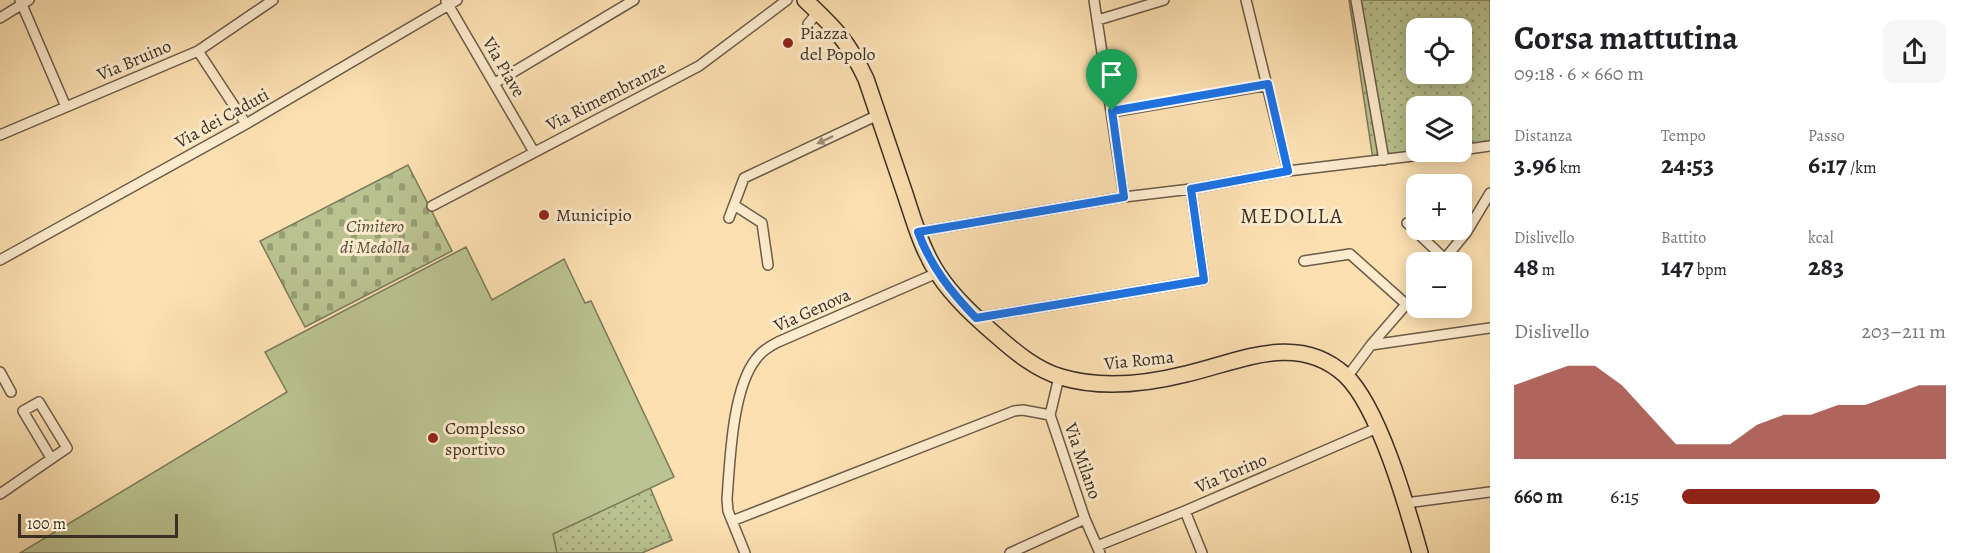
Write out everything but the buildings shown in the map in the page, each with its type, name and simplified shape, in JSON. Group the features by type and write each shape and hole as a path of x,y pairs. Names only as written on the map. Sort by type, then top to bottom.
{"main road":[{"name":"Via Roma","path":"805,0 813,18 838,31 854,54 878,115 926,253 937,273 976,318 1035,365 1059,377 1089,383 1121,384 1151,381 1276,351 1299,353 1320,359 1347,377 1362,398 1377,428 1406,503 1420,553"}],"street":[{"name":"Via Bruino","path":"0,135 198,51 273,0"},
{"path":"495,83 634,0"},
{"name":"Via Rimembranze","path":"432,206 699,66 787,0"},
{"path":"1094,0 1124,197"},
{"path":"1098,20 1164,0"},
{"path":"1246,0 1288,171"},
{"path":"1356,0 1384,160"},
{"path":"0,18 24,1 66,106"},
{"name":"Via Piave","path":"450,2 534,152"},
{"name":"Via dei Caduti","path":"0,260 246,124 450,2"},
{"path":"198,51 246,124"},
{"path":"1112,111 1268,84"},
{"path":"729,218 744,178 878,115"},
{"path":"1472,148 1490,146"},
{"path":"918,232 1124,197 1191,189 1288,171 1406,157"},
{"path":"976,318 1204,280 1191,189"},
{"path":"1451,252 1466,233 1490,193"},
{"path":"734,205 762,223 768,265"},
{"path":"1423,240 1435,252"},
{"path":"1304,261 1350,254 1406,304 1347,377"},
{"name":"Via Genova","path":"745,553 728,511 727,499 737,404 756,358 778,342 937,273"},
{"path":"1371,345 1490,328"},
{"path":"0,372 11,392"},
{"name":"Via Milano","path":"1059,377 1050,415 1085,519 1099,550"},
{"path":"0,494 67,448 39,402 23,411 51,458"},
{"path":"732,521 1014,411 1023,410 1050,415"},
{"name":"Via Torino","path":"1099,550 1377,428"},
{"path":"1406,503 1490,492"},
{"path":"1185,511 1202,553"},
{"path":"1010,553 1085,519"}],"green space":[{"path":"1349,0 1490,0 1490,145 1472,148 1472,96 1406,96 1406,160 1374,166"},
{"name":"Cimitero di Medolla","path":"408,165 452,251 305,327 260,241"},
{"name":"Complesso sportivo","path":"466,247 492,300 564,259 585,303 591,301 674,477 553,534 557,553 20,553 287,392 265,352"},
{"path":"647,480 672,540 642,553 479,553"}],"place":[{"name":"Piazza del Popolo","path":"788,43"},
{"name":"Municipio","path":"544,215"},
{"name":"Complesso sportivo","path":"433,438"}],"district":[{"name":"MEDOLLA","path":"1292,216"}],"route":[{"path":"1268,84 1288,171 1191,189 1204,280 976,318 937,273 918,232 1124,197 1112,111 1268,84"}]}
